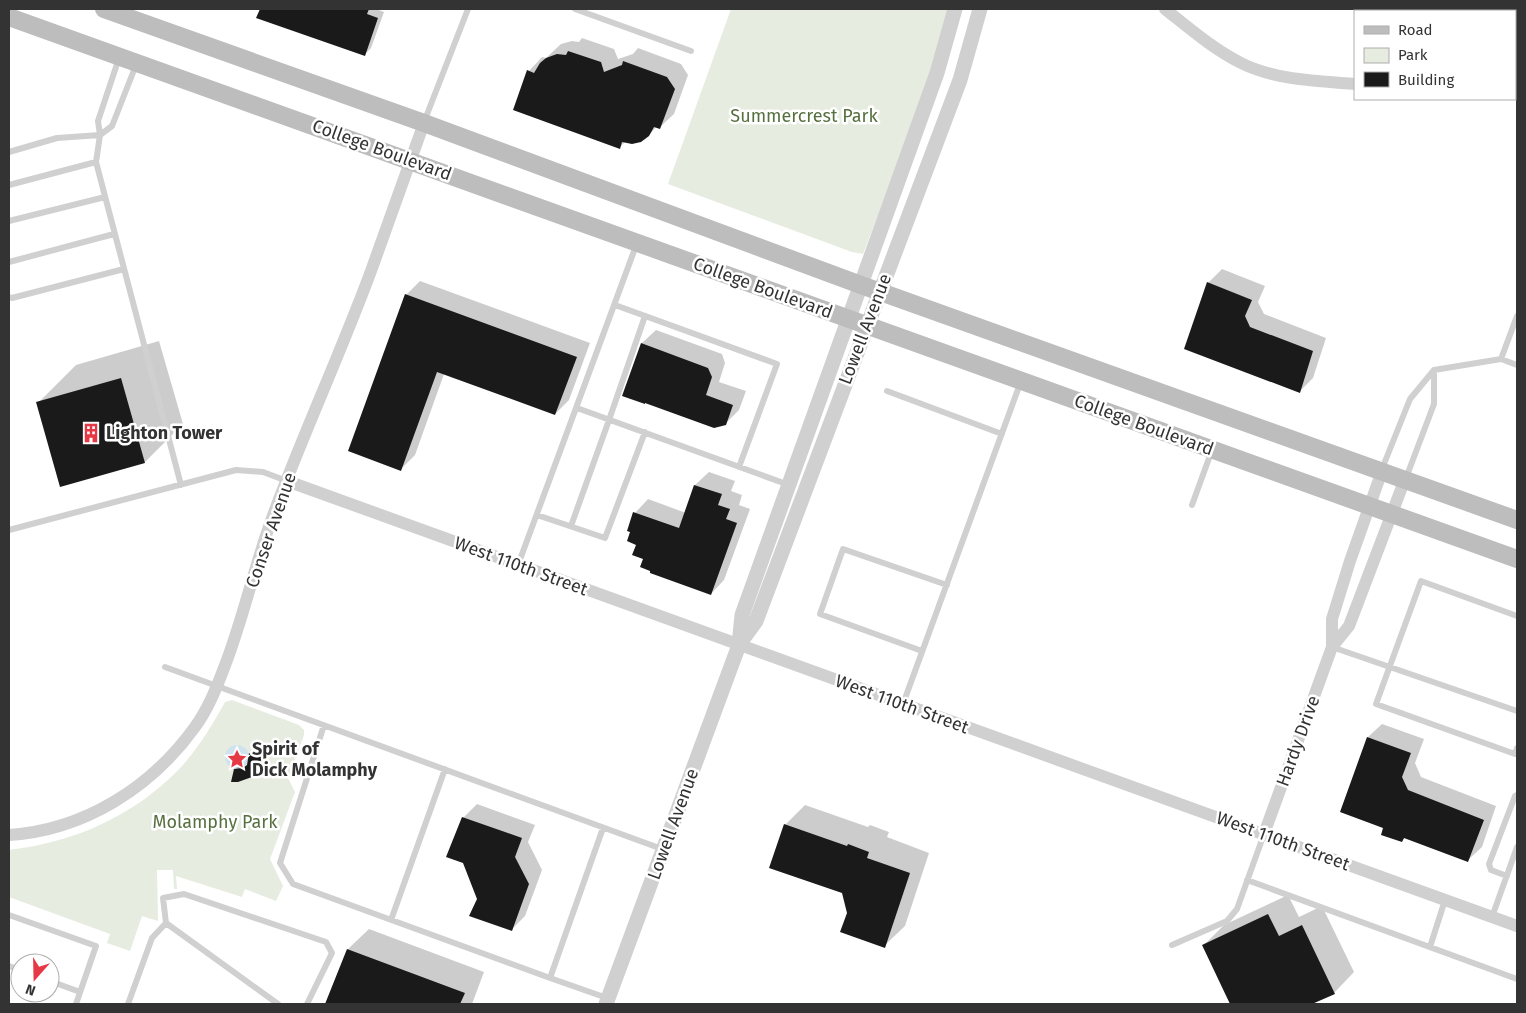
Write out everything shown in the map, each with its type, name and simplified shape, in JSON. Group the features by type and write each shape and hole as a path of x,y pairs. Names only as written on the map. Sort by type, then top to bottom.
{"main road":[{"name":"College Boulevard","path":"104,9 424,123 861,285 1517,520"},
{"name":"College Boulevard","path":"9,17 1517,559"}],"street":[{"name":"Lowell Avenue","path":"607,1001 739,644 742,614 938,72 955,9"},
{"name":"Lowell Avenue","path":"739,644 756,621 960,80 980,9"},
{"path":"1165,9 1213,46 1241,63 1265,72 1302,80 1354,84"},
{"name":"Conser Avenue","path":"9,835 25,834 59,827 92,814 122,798 150,777 176,751 196,726 217,686 274,511 370,272 424,123"},
{"name":"Hardy Drive","path":"1332,647 1332,619 1368,505 1382,471"},
{"name":"Hardy Drive","path":"1264,834 1332,647 1349,626 1406,479"},
{"name":"West 110th Street","path":"287,481 1517,926"}],"lane":[{"path":"424,123 468,9"},
{"path":"575,9 691,51"},
{"path":"119,56 98,121 100,135 96,162 180,485"},
{"path":"9,152 57,138 100,135 112,126 137,62"},
{"path":"9,185 96,162"},
{"path":"9,221 105,197"},
{"path":"9,262 114,234"},
{"path":"518,565 638,242"},
{"path":"9,297 12,298 124,269"},
{"path":"615,304 777,364 739,466"},
{"path":"571,526 645,316"},
{"path":"1502,360 1517,316"},
{"path":"1382,471 1410,399 1434,370 1502,360 1517,365"},
{"path":"1406,479 1434,404 1434,370"},
{"path":"903,704 1021,380"},
{"path":"887,391 1002,434"},
{"path":"576,408 789,484"},
{"path":"537,515 605,538 645,432"},
{"path":"1192,505 1212,449"},
{"path":"9,530 236,470 263,472 287,481"},
{"path":"922,651 820,614 843,549 947,585"},
{"path":"1517,616 1422,581 1376,704 1515,754 1517,748"},
{"path":"1332,647 1517,711"},
{"path":"165,667 664,850"},
{"path":"324,725 280,863 293,884 550,978 607,1001"},
{"path":"391,920 445,769"},
{"path":"1507,876 1490,870 1489,864 1517,795"},
{"path":"550,978 603,828"},
{"path":"1172,945 1227,921 1237,909 1264,834"},
{"path":"1492,917 1517,847"},
{"path":"1247,880 1517,979"},
{"path":"278,1004 166,923 163,898 184,894 326,942 332,953 307,1004"},
{"path":"1430,947 1445,900"},
{"path":"9,915 96,946 76,1004"},
{"path":"128,1004 152,938 166,923"},
{"path":"60,985 80,992"}],"green space":[{"name":"Summercrest Park","path":"731,9 950,9 935,63 863,254 852,252 668,184"},
{"name":"Molamphy Park","path":"232,700 299,725 304,730 304,735 288,778 295,792 270,859 283,886 276,901 245,889 242,897 176,876 177,889 174,889 173,870 157,870 158,921 142,916 130,951 107,943 110,934 9,897 9,850 39,845 82,833 136,805 168,780 182,766 216,719 225,702"}],"water":[{"path":"237,745 246,748 249,757 246,766 237,769 228,766 225,757 228,748"}],"building":[{"path":"260,9 369,9 367,14 378,18 365,56 256,18"},
{"path":"568,51 601,62 604,72 622,65 623,61 667,77 675,89 660,129 654,127 649,136 641,142 632,144 622,142 620,149 513,110 527,70 534,73 540,63 546,58 557,54 566,55"},
{"path":"1207,282 1252,300 1245,316 1250,327 1313,351 1300,393 1184,349"},
{"path":"405,294 577,357 555,415 437,372 401,471 348,451"},
{"path":"641,343 708,368 712,377 706,395 733,405 726,425 714,428 622,396"},
{"name":"Lighton Tower","path":"121,378 145,463 60,487 36,402"},
{"path":"694,485 722,494 718,505 730,509 726,519 737,523 711,595 650,573 650,571 640,567 643,559 632,555 636,545 627,541 630,532 627,531 633,512 679,528"},
{"path":"1367,737 1411,753 1402,777 1408,790 1484,820 1468,862 1404,838 1402,842 1381,835 1383,828 1340,812"},
{"path":"261,752 261,760 252,777 238,782 231,782 234,769 243,768 247,765 249,753"},
{"path":"462,817 522,838 515,857 529,884 512,931 469,916 477,899 463,863 446,857"},
{"path":"784,824 869,852 867,858 910,873 885,948 840,932 847,913 842,893 769,868"},
{"path":"1268,914 1279,936 1302,925 1335,994 1312,1004 1230,1004 1202,945"},
{"path":"347,949 465,993 460,1004 325,1004"}],"place":[{"name":"Lighton Tower","path":"91,433"},
{"name":"Spirit of Dick Molamphy","path":"237,759"}]}
